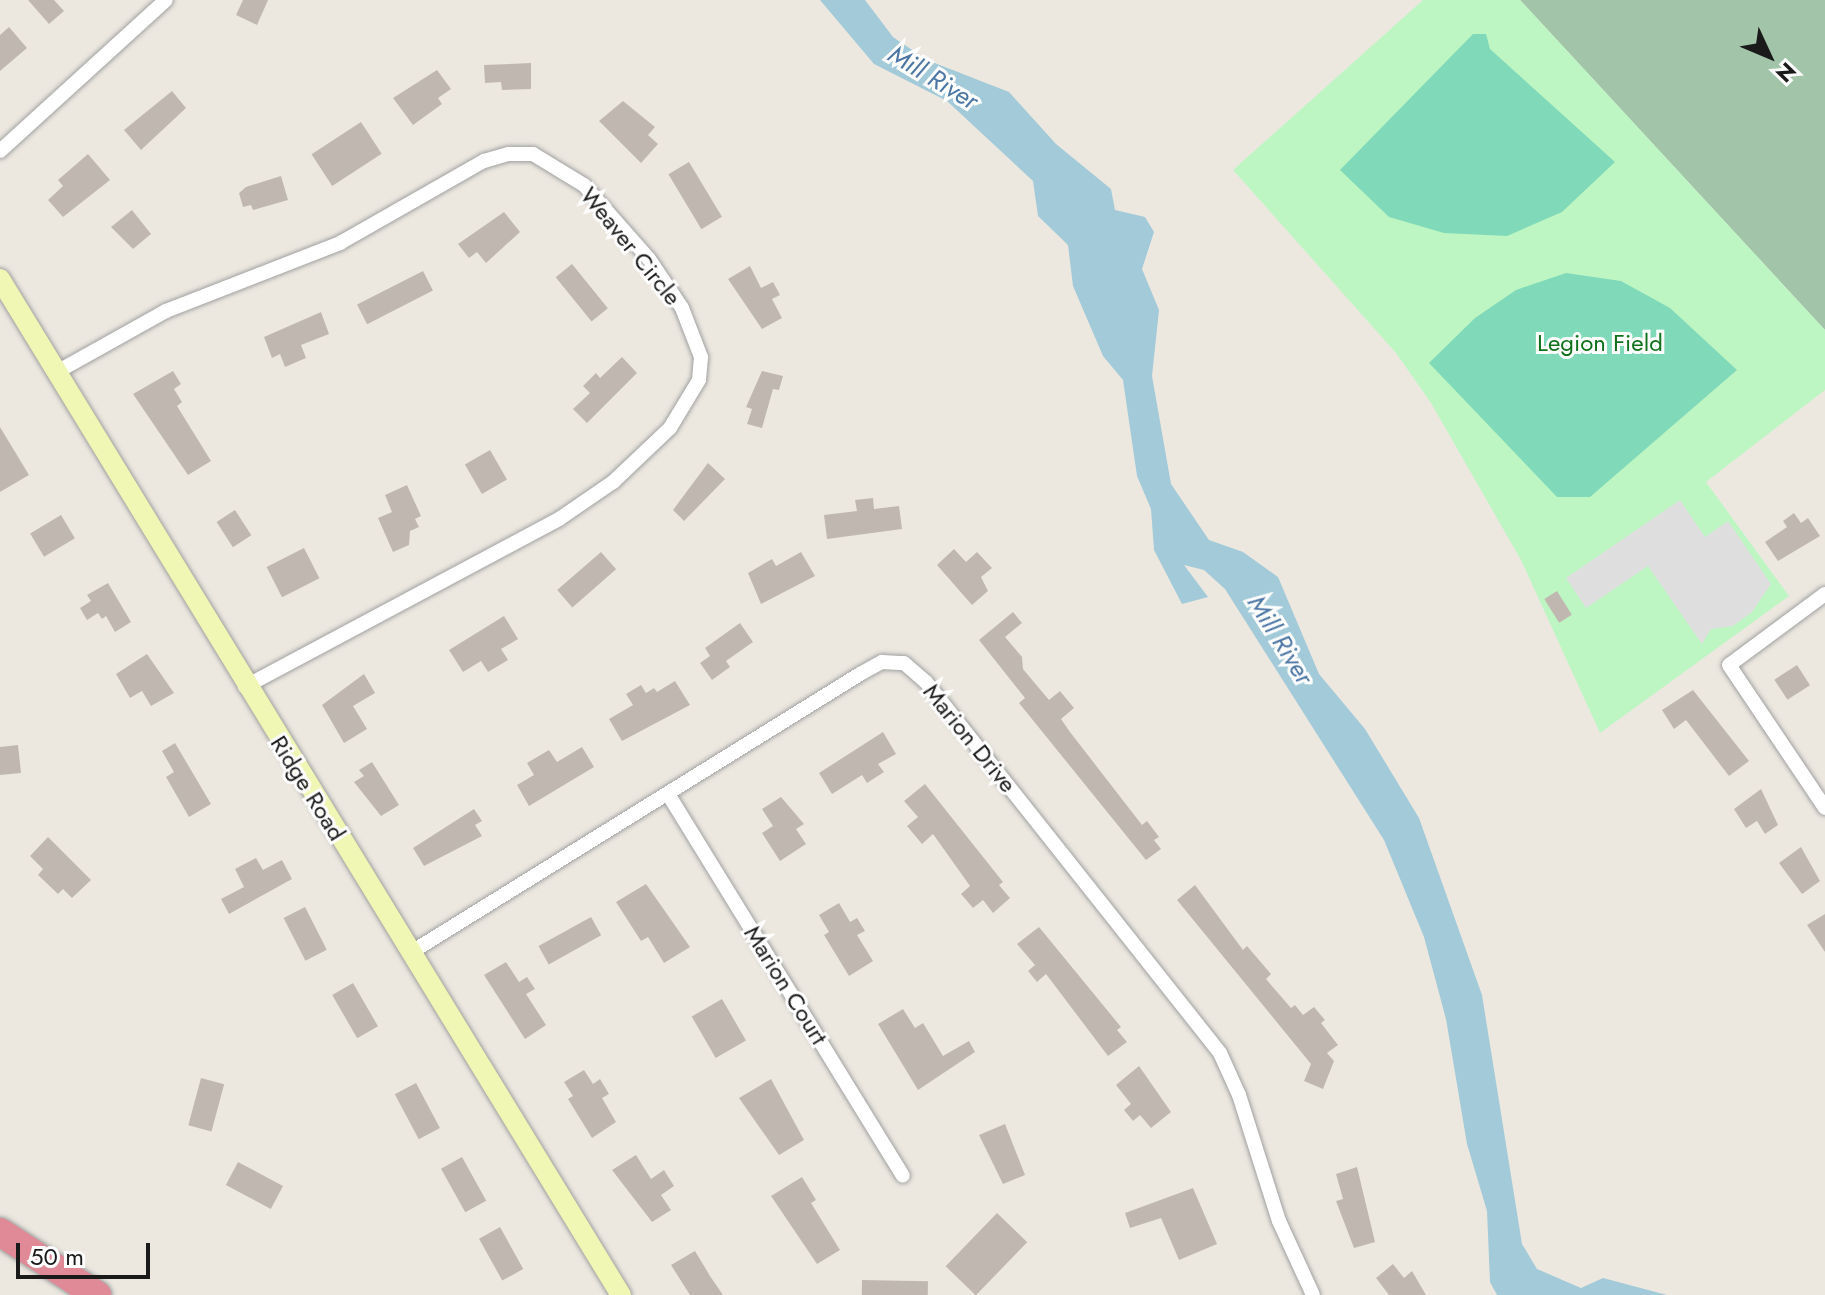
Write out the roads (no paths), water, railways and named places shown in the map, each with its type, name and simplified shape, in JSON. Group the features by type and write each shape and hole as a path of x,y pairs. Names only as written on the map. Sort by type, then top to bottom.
{"highway":[{"path":"0,1232 97,1295"}],"main road":[{"name":"Ridge Road","path":"0,279 245,687 621,1295"}],"street":[{"path":"0,151 166,0"},
{"name":"Weaver Circle","path":"55,373 166,311 340,243 484,161 509,154 533,154 584,185 649,259 682,308 701,357 699,380 670,428 613,482 559,519 245,687"},
{"path":"1825,594 1729,665 1825,808"},
{"name":"Marion Drive","path":"410,953 882,662 904,663 916,671 1220,1053 1239,1095 1279,1221 1313,1295"},
{"name":"Marion Court","path":"668,794 903,1176"}],"water":[{"name":"Mill River","path":"820,0 865,0 893,37 927,60 1009,92 1056,144 1111,189 1115,210 1145,217 1154,232 1142,269 1159,310 1152,376 1171,484 1209,540 1243,552 1278,577 1319,674 1365,729 1419,818 1482,995 1522,1244 1537,1269 1581,1288 1603,1278 1667,1295 1497,1295 1490,1282 1487,1211 1467,1144 1446,1019 1424,937 1384,840 1225,589 1204,570 1184,565 1208,597 1182,604 1154,550 1151,509 1137,476 1123,380 1103,356 1073,286 1068,245 1038,216 1033,181 947,101 874,64"}],"park label":[{"name":"Legion Field","path":"1600,343"}]}
